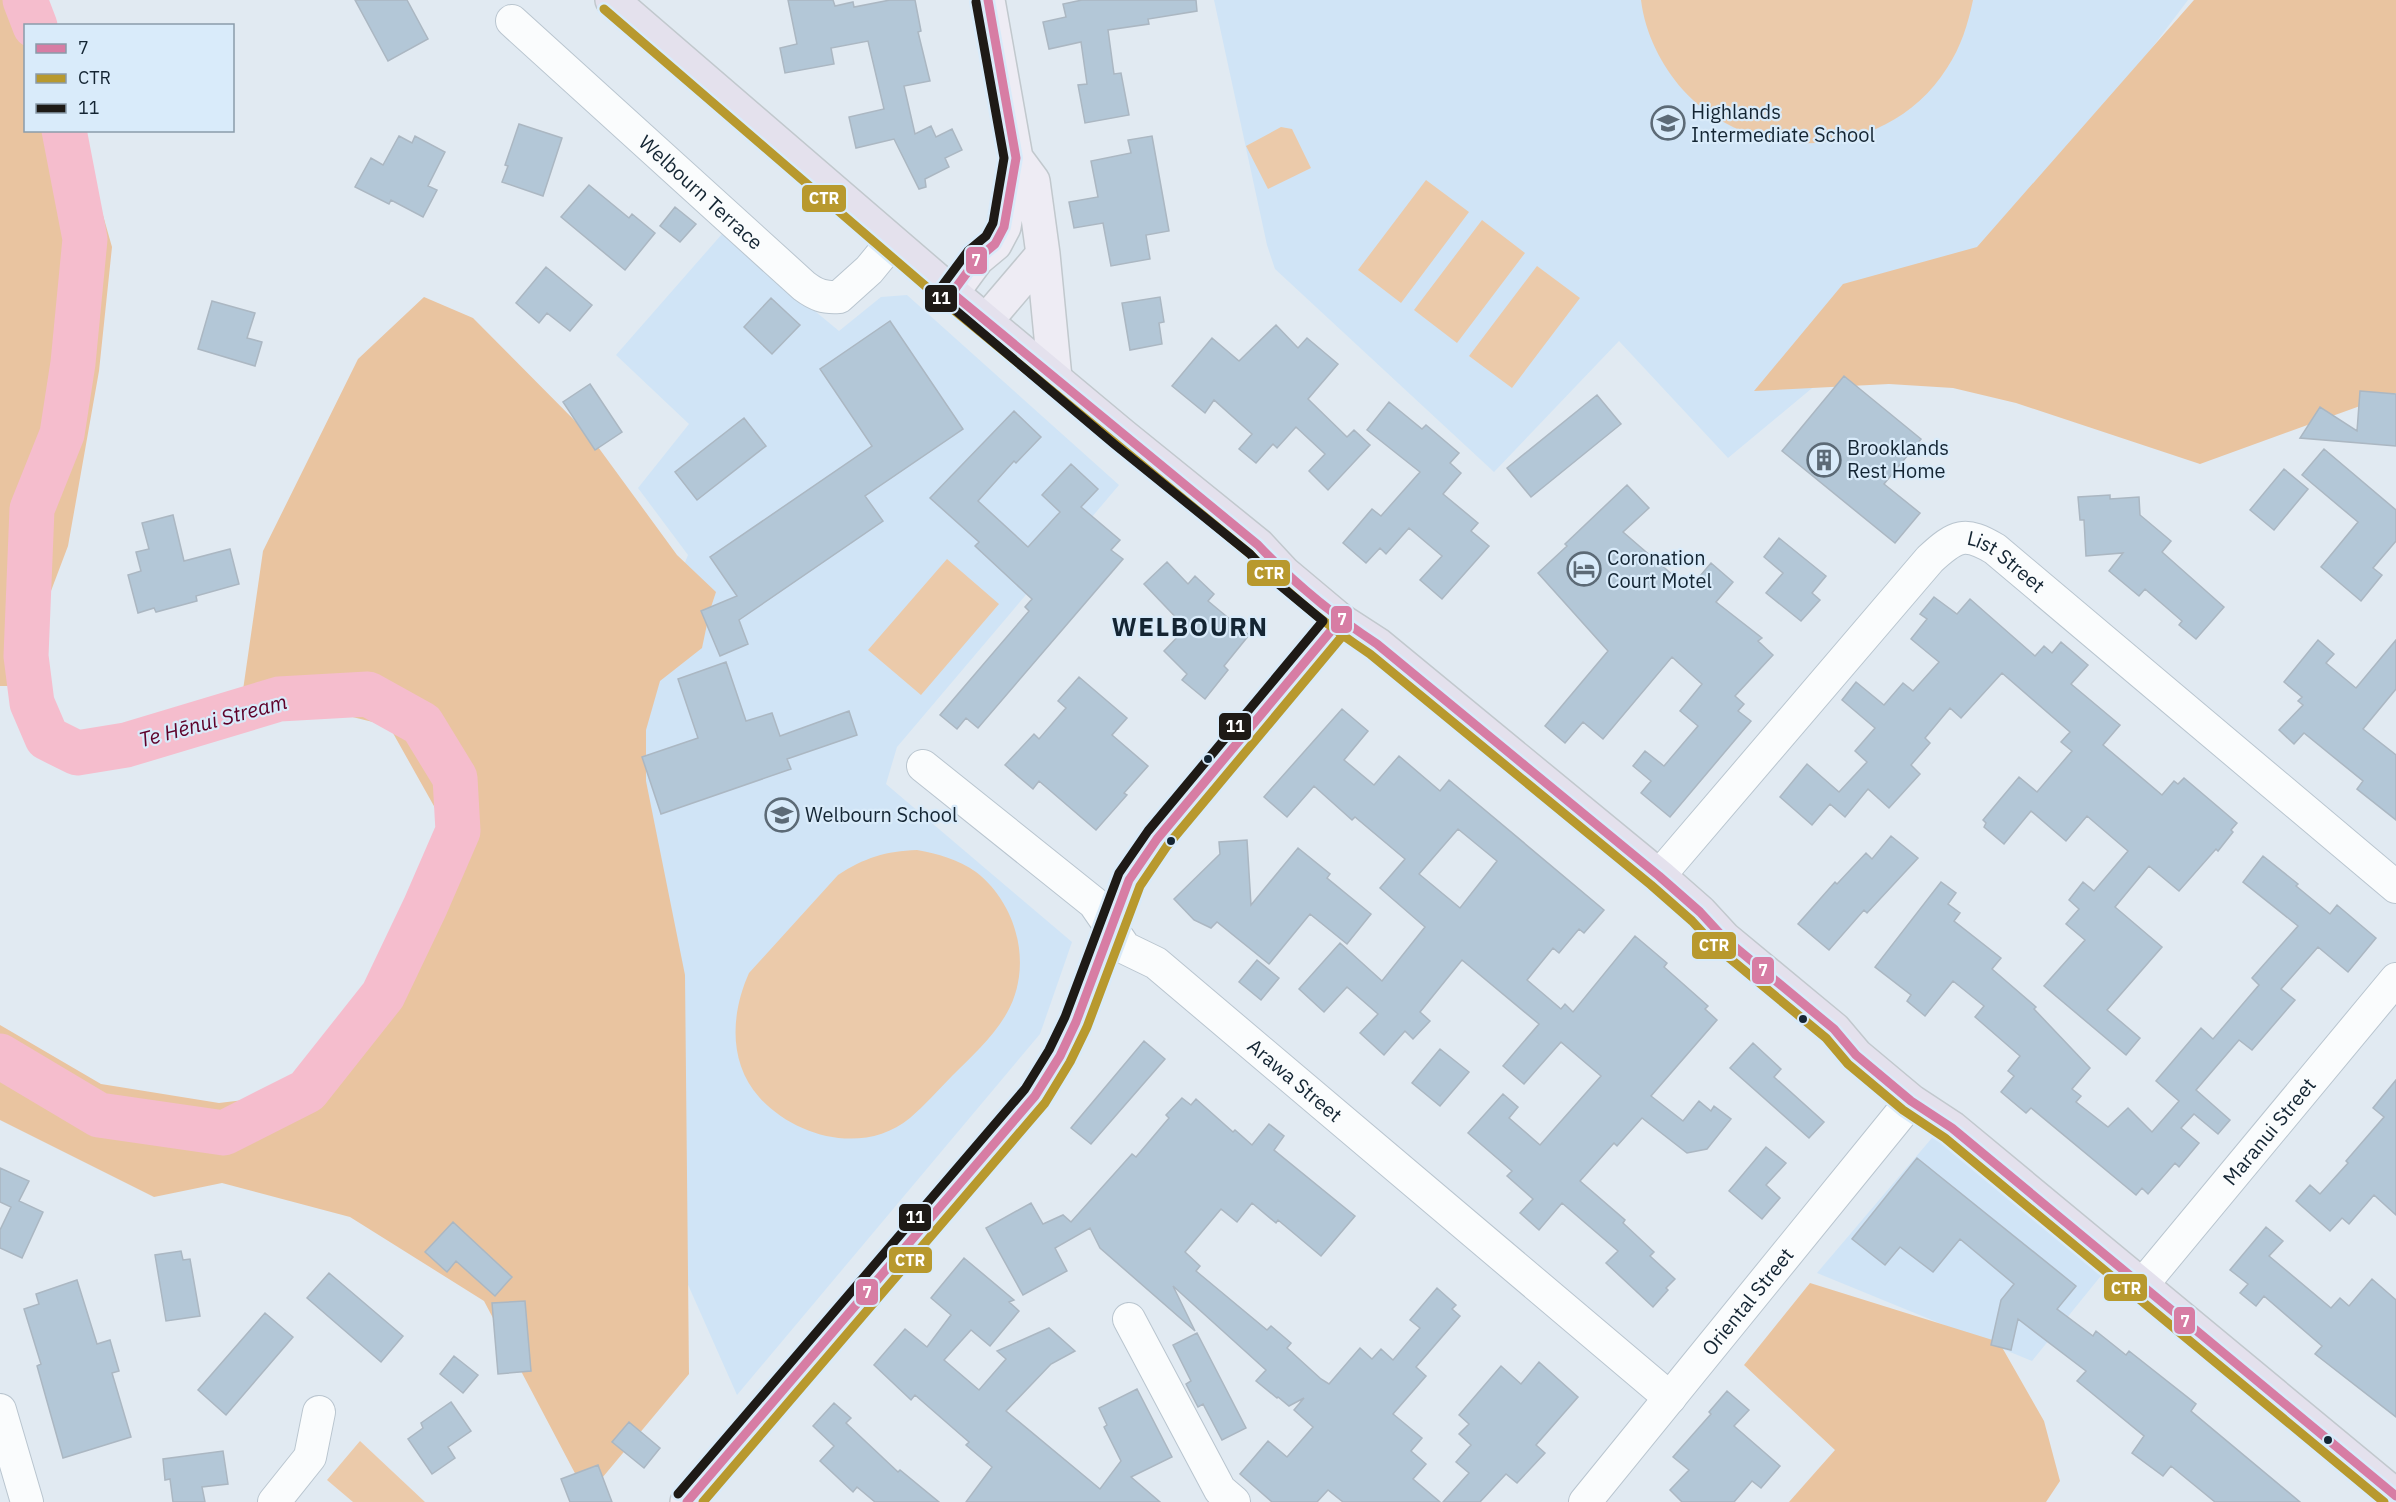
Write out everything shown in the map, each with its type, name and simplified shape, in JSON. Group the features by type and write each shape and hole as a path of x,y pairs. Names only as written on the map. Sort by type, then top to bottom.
{"highway":[{"path":"612,0 952,293 1258,545 1284,573 1340,620 1377,645 1659,876 1700,912 1724,938 1834,1029 1857,1055 1911,1101 1952,1128 2396,1496"}],"main road":[{"path":"952,293 977,259 995,244 1004,226 1016,158 988,0"},
{"path":"1016,158 1033,181 1043,254 1055,378"},
{"path":"986,321 1043,254"},
{"path":"687,1502 1035,1095 1060,1056 1076,1022 1129,880 1157,839 1340,620"}],"street":[{"name":"Welbourn Terrace","path":"512,21 813,293 824,298 839,297 869,270 892,242"},
{"name":"List Street","path":"1659,876 1930,558 1946,544 1966,536 1978,539 1995,549 2396,887"},
{"name":"Arawa Street","path":"923,766 1094,903 1125,948 1156,963 1167,972 1670,1398"},
{"name":"Maranui Street","path":"2143,1284 2396,979"},
{"name":"Oriental Street","path":"1585,1502 1911,1101"},
{"path":"1129,1319 1220,1490 1234,1502"},
{"path":"0,1410 27,1502"},
{"path":"274,1502 310,1457 320,1412"}],"shaded area":[{"path":"0,0 41,0 49,24 24,24 24,132 79,132 112,247 99,371 68,546 15,686 0,686"},
{"name":"Highlands Intermediate School","path":"1214,0 2188,0 1946,321 1877,334 1728,458 1619,341 1494,472 1275,269 1267,245"},
{"path":"1641,0 1973,0 1956,52 1947,68 1922,98 1892,121 1857,136 1821,143 1783,142 1747,133 1713,115 1683,90 1668,70 1650,36"},
{"path":"2194,0 2396,0 2396,393 2200,464 2016,403 1953,388 1889,384 1754,391 1843,284 1977,247"},
{"path":"1281,127 1292,129 1311,168 1268,189 1246,146"},
{"path":"1426,180 1469,212 1401,303 1358,270"},
{"path":"1482,220 1525,253 1457,343 1414,310"},
{"name":"Welbourn School","path":"722,234 839,331 881,297 907,295 1119,485 897,747 886,784 1072,942 1040,1034 737,1395 645,1188 643,665 688,555 638,488 689,424 616,355"},
{"path":"1537,266 1580,298 1512,388 1469,356"},
{"path":"424,297 473,318 590,436 677,555 716,592 702,648 660,681 646,730 646,781 685,975 689,1374 587,1496 484,1301 350,1217 222,1183 154,1197 0,1120 0,1025 101,1084 219,1103 285,1095 334,1054 387,971 428,876 439,815 389,726 243,690 263,551 358,359"},
{"path":"947,559 999,604 921,695 868,650"},
{"path":"917,850 933,853 969,867 990,885 1001,900 1010,916 1019,952 1020,971 1010,1007 1005,1017 976,1052 916,1113 892,1130 852,1139 831,1137 810,1131 774,1111 759,1097 749,1083 737,1053 736,1021 743,988 749,973 838,875 876,856"},
{"path":"1937,1132 2104,1272 2032,1361 1817,1273"},
{"path":"1810,1283 1999,1342 2044,1421 2060,1481 2046,1502 1789,1502 1835,1450 1744,1365"},
{"path":"360,1441 425,1502 353,1502 327,1480"}],"building":[{"path":"355,0 407,0 428,39 388,61"},
{"path":"788,0 833,0 835,6 853,2 854,7 890,0 915,0 921,31 918,32 930,81 904,86 915,134 931,126 936,137 952,129 962,150 945,158 949,167 925,179 926,187 919,189 894,139 856,148 849,117 884,109 868,41 831,48 834,64 785,73 780,48 797,44"},
{"path":"1082,0 1196,0 1197,11 1148,19 1149,24 1108,30 1114,74 1121,73 1129,115 1085,123 1078,85 1087,84 1081,42 1049,49 1043,22 1066,17 1063,4"},
{"path":"519,124 562,138 543,196 502,182 508,166 505,165"},
{"path":"399,136 412,143 415,136 445,152 428,186 437,190 423,217 391,200 389,204 355,187 371,158 383,165"},
{"path":"1152,136 1169,231 1146,235 1150,259 1111,266 1103,223 1074,228 1069,202 1098,197 1091,161 1131,153 1128,140"},
{"path":"589,185 629,218 632,214 655,233 625,270 561,217"},
{"path":"675,207 696,224 680,242 660,226"},
{"path":"546,267 592,305 570,331 547,313 539,323 516,303"},
{"path":"1160,297 1164,322 1159,323 1162,344 1130,350 1122,303"},
{"path":"771,298 800,325 772,354 744,327"},
{"path":"212,301 255,313 247,338 262,342 255,366 198,349"},
{"path":"890,321 963,429 865,496 883,521 739,620 748,644 720,656 701,611 737,596 710,557 872,446 820,369"},
{"path":"1276,325 1298,348 1307,338 1338,364 1308,399 1347,437 1354,430 1370,445 1328,490 1309,471 1325,454 1296,427 1277,448 1273,444 1256,463 1239,449 1252,434 1214,400 1205,413 1172,386 1212,338 1239,361"},
{"name":"Brooklands Rest Home","path":"1844,376 1921,439 1884,484 1920,513 1895,543 1782,451"},
{"path":"590,384 622,432 595,450 563,402"},
{"path":"2360,391 2396,394 2396,446 2300,438 2320,407 2357,431"},
{"path":"1597,395 1621,424 1531,497 1507,468"},
{"path":"1389,402 1422,429 1426,425 1459,453 1450,463 1461,473 1443,494 1478,523 1471,531 1489,546 1442,599 1420,580 1442,556 1409,528 1386,554 1380,548 1366,563 1343,543 1372,509 1381,516 1420,472 1367,430"},
{"path":"1014,411 1041,437 1016,463 1014,461 978,501 1028,547 1060,512 1042,495 1071,464 1098,489 1081,507 1120,540 1111,550 1123,559 978,728 966,718 957,729 940,715 1029,611 1025,607 1032,599 975,546 979,542 930,498"},
{"path":"744,418 766,446 697,500 675,472"},
{"path":"2324,449 2396,510 2396,541 2373,568 2382,575 2361,601 2321,567 2358,522 2302,475"},
{"path":"2284,469 2308,489 2274,530 2250,510"},
{"path":"1627,485 1649,508 1623,532 1689,589 1711,563 1733,582 1716,602 1762,638 1758,641 1773,655 1735,696 1744,704 1738,711 1751,721 1670,817 1641,793 1651,781 1633,766 1645,751 1664,766 1698,726 1680,711 1702,684 1672,657 1603,739 1583,722 1565,743 1545,726 1608,651 1538,573"},
{"path":"2110,495 2110,499 2139,497 2140,515 2171,541 2162,552 2224,607 2196,639 2179,625 2182,621 2145,589 2139,596 2109,571 2123,553 2086,556 2084,520 2080,520 2078,497"},
{"path":"173,515 184,561 230,549 239,584 196,596 197,601 156,612 154,608 138,613 128,575 141,571 136,552 149,549 142,523"},
{"path":"1779,538 1826,576 1812,593 1820,600 1801,621 1766,593 1783,573 1764,557"},
{"path":"1167,562 1188,584 1195,576 1214,594 1208,601 1249,635 1224,666 1228,670 1205,699 1182,680 1187,674 1164,651 1186,628 1144,584"},
{"path":"1934,597 1957,614 1970,599 2035,656 2044,646 2052,653 2061,642 2088,665 2071,684 2120,725 2103,745 2162,795 2174,781 2178,784 2184,778 2237,823 2218,851 2216,849 2179,891 2149,866 2115,907 2162,947 2107,1010 2140,1038 2126,1055 2044,986 2085,940 2066,924 2079,909 2069,900 2083,882 2094,891 2128,851 2087,816 2066,841 2031,811 2004,844 1984,827 1986,823 1983,820 2019,777 2037,792 2072,751 2061,742 2070,732 2002,673 1961,718 1950,708 1925,738 1930,743 1911,765 1920,774 1889,808 1868,789 1845,817 1830,804 1812,825 1780,797 1807,764 1839,792 1867,762 1855,751 1875,728 1842,700 1856,682 1884,705 1903,683 1913,691 1939,662 1911,639 1927,619 1920,614"},
{"path":"2318,640 2334,654 2326,663 2356,688 2396,640 2396,689 2363,729 2396,755 2396,820 2357,789 2363,781 2304,733 2294,744 2279,730 2303,705 2298,701 2302,697 2284,682"},
{"path":"726,662 746,721 772,713 780,736 849,711 857,735 787,759 791,769 661,814 642,757 698,738 678,679"},
{"path":"1079,677 1127,718 1112,735 1148,766 1124,793 1127,795 1096,830 1039,781 1033,789 1005,765 1034,734 1039,739 1066,708 1058,701"},
{"path":"1342,709 1368,731 1344,760 1374,785 1399,756 1440,791 1449,780 1604,910 1584,933 1579,929 1559,953 1553,948 1527,980 1561,1009 1565,1004 1573,1012 1635,936 1667,963 1664,967 1708,1006 1705,1009 1717,1020 1651,1096 1683,1121 1699,1101 1711,1111 1714,1106 1731,1119 1707,1149 1687,1153 1642,1118 1617,1146 1614,1143 1580,1181 1625,1220 1623,1223 1654,1252 1650,1256 1675,1279 1653,1307 1606,1263 1618,1251 1562,1203 1539,1230 1520,1213 1533,1199 1507,1176 1512,1171 1468,1133 1503,1094 1518,1107 1509,1118 1540,1145 1601,1076 1561,1042 1524,1084 1503,1066 1539,1024 1462,960 1420,1012 1430,1021 1413,1039 1405,1031 1384,1055 1360,1033 1378,1014 1347,987 1324,1012 1299,989 1340,943 1382,981 1425,927 1380,888 1405,859 1355,817 1352,820 1314,786 1287,817 1264,797","holes":["1458,829 1497,861 1460,908 1419,874"]},
{"path":"1891,836 1918,858 1867,913 1864,910 1829,950 1798,924 1835,882 1837,884 1866,853 1872,859"},
{"path":"1247,840 1251,905 1298,848 1330,874 1327,878 1371,914 1347,944 1310,914 1269,964 1217,922 1211,928 1194,920 1174,899 1220,854 1219,842"},
{"path":"2263,856 2330,914 2337,905 2376,938 2348,972 2318,947 2281,989 2295,1000 2252,1050 2239,1040 2196,1090 2230,1120 2218,1134 2194,1114 2181,1128 2199,1143 2179,1167 2175,1163 2148,1194 2142,1188 2136,1195 2031,1108 2026,1113 2001,1092 2014,1076 2008,1071 2020,1056 1975,1017 1984,1006 1953,981 1925,1016 1907,1001 1911,995 1875,967 1941,882 1956,893 1948,904 1960,913 1954,921 2001,958 1992,969 2036,1007 2034,1009 2090,1068 2072,1089 2081,1096 2076,1102 2108,1127 2128,1108 2152,1132 2179,1101 2156,1081 2201,1028 2213,1039 2259,985 2252,978 2298,926 2243,882"},
{"path":"1257,960 1279,978 1261,1000 1239,982"},
{"path":"1144,1041 1165,1059 1091,1144 1071,1128"},
{"path":"1753,1043 1781,1069 1774,1077 1824,1122 1809,1138 1730,1068"},
{"path":"1440,1049 1469,1072 1440,1106 1412,1083"},
{"path":"2396,1080 2396,1215 2374,1195 2349,1224 2342,1218 2330,1231 2296,1201 2310,1185 2320,1194 2348,1163 2346,1161 2384,1117 2373,1108"},
{"path":"1182,1098 1191,1105 1196,1099 1233,1132 1235,1130 1252,1145 1269,1124 1284,1136 1274,1150 1355,1216 1321,1256 1278,1220 1276,1223 1252,1203 1237,1222 1221,1209 1185,1252 1200,1266 1196,1271 1267,1330 1271,1326 1291,1343 1287,1348 1321,1379 1329,1384 1360,1348 1372,1359 1381,1349 1393,1360 1420,1328 1410,1320 1437,1288 1456,1305 1452,1309 1460,1316 1416,1367 1426,1376 1393,1414 1422,1438 1411,1451 1426,1464 1413,1479 1440,1502 1343,1502 1328,1490 1317,1502 1272,1502 1240,1474 1268,1441 1287,1457 1313,1427 1294,1410 1304,1398 1289,1406 1277,1398 1256,1381 1266,1370 1173,1286 1195,1331 1100,1248 1090,1228 1055,1248 1067,1271 1023,1295 986,1228 1031,1203 1043,1224 1063,1215 1071,1222 1132,1154 1136,1157 1169,1118 1166,1115"},
{"path":"1766,1147 1786,1163 1766,1185 1780,1198 1762,1219 1729,1191"},
{"path":"1917,1158 2076,1286 2057,1309 2093,1336 2096,1331 2126,1355 2129,1351 2196,1404 2191,1411 2300,1502 2215,1502 2171,1466 2163,1476 2132,1453 2144,1436 2077,1381 2086,1371 2018,1319 2011,1350 1991,1345 2001,1300 2014,1284 1960,1239 1933,1272 1900,1247 1885,1265 1852,1239"},
{"path":"0,1168 29,1181 19,1201 43,1212 22,1258 0,1248 0,1230 11,1207 0,1202"},
{"path":"453,1222 512,1277 495,1296 456,1261 447,1272 425,1252"},
{"path":"2266,1227 2283,1241 2269,1256 2331,1308 2340,1298 2349,1306 2372,1279 2396,1300 2396,1417 2315,1354 2322,1346 2264,1296 2256,1306 2240,1293 2248,1284 2230,1270"},
{"path":"181,1251 183,1260 190,1259 200,1316 166,1321 155,1255"},
{"path":"964,1258 1014,1300 1009,1302 1019,1311 990,1346 971,1330 944,1360 979,1390 1006,1359 997,1351 1049,1328 1075,1351 1051,1364 1006,1411 1100,1489 1121,1461 1104,1427 1107,1425 1099,1408 1137,1389 1172,1457 1131,1477 1160,1502 966,1502 992,1467 966,1445 969,1442 915,1395 911,1400 874,1365 905,1329 927,1347 951,1315 931,1298"},
{"path":"329,1273 403,1336 381,1362 307,1298"},
{"path":"77,1280 97,1344 110,1340 119,1371 112,1373 131,1437 63,1458 37,1366 41,1364 24,1309 39,1304 36,1294"},
{"path":"525,1301 531,1371 498,1374 492,1303"},
{"path":"265,1313 293,1337 226,1415 198,1390"},
{"path":"1197,1333 1246,1428 1222,1440 1203,1404 1198,1407 1186,1384 1191,1381 1173,1345"},
{"path":"454,1356 478,1375 463,1393 440,1374"},
{"path":"1539,1362 1578,1397 1536,1445 1545,1453 1517,1483 1506,1474 1480,1502 1443,1502 1469,1473 1456,1462 1471,1445 1459,1434 1469,1424 1459,1415 1501,1366 1521,1384"},
{"path":"1727,1391 1749,1410 1734,1426 1780,1466 1761,1488 1752,1481 1734,1502 1682,1502 1670,1490 1689,1470 1673,1457 1711,1414 1709,1412"},
{"path":"451,1402 471,1431 448,1447 455,1458 432,1474 408,1439 423,1428 421,1423"},
{"path":"834,1403 851,1418 846,1423 898,1472 900,1470 939,1502 875,1502 857,1487 853,1492 820,1461 834,1446 813,1426"},
{"path":"629,1422 660,1448 644,1468 612,1442"},
{"path":"223,1451 228,1484 202,1487 205,1502 173,1502 170,1479 165,1480 163,1459"},
{"path":"598,1465 612,1502 570,1502 561,1479"}],"waterway":[{"name":"Te Hēnui Stream","path":"25,0 34,24"},
{"name":"Te Hēnui Stream","path":"0,1056 99,1115 224,1133 307,1091 383,995 458,831 455,778 422,724 368,694 279,699 126,745 77,753 47,738 32,703 26,656 32,509 62,434 73,363 85,239 64,132"}],"transit line":[{"name":"7","path":"988,0 1016,158 1004,227 995,244 977,259 952,293 1258,545 1314,598 1377,644 1659,876 1700,912 1724,938 1834,1029 1856,1055 1911,1101 1952,1128 2396,1496"},
{"name":"11","path":"678,1494 1025,1089 1049,1050 1065,1017 1119,873 1148,831 1323,621 1276,582 1250,554 1114,444 941,298 942,286 968,251 986,236 993,223 1004,158 976,2"},
{"name":"CTR","path":"604,9 944,302 1250,554 1307,608 1370,654 1651,885 1692,921 1716,947 1826,1038 1848,1064 1903,1110 1945,1138 2384,1502"},
{"name":"7","path":"687,1502 1035,1096 1060,1056 1076,1022 1129,880 1157,839 1340,620"},
{"name":"CTR","path":"703,1502 1045,1103 1070,1062 1087,1027 1140,886 1167,846 1349,628"}],"place":[{"name":"Highlands Intermediate School","path":"1668,123"},
{"name":"Brooklands Rest Home","path":"1824,460"},
{"name":"Coronation Court Motel","path":"1584,569"},
{"name":"Welbourn School","path":"782,815"}],"district":[{"name":"WELBOURN","path":"1190,627"}]}
